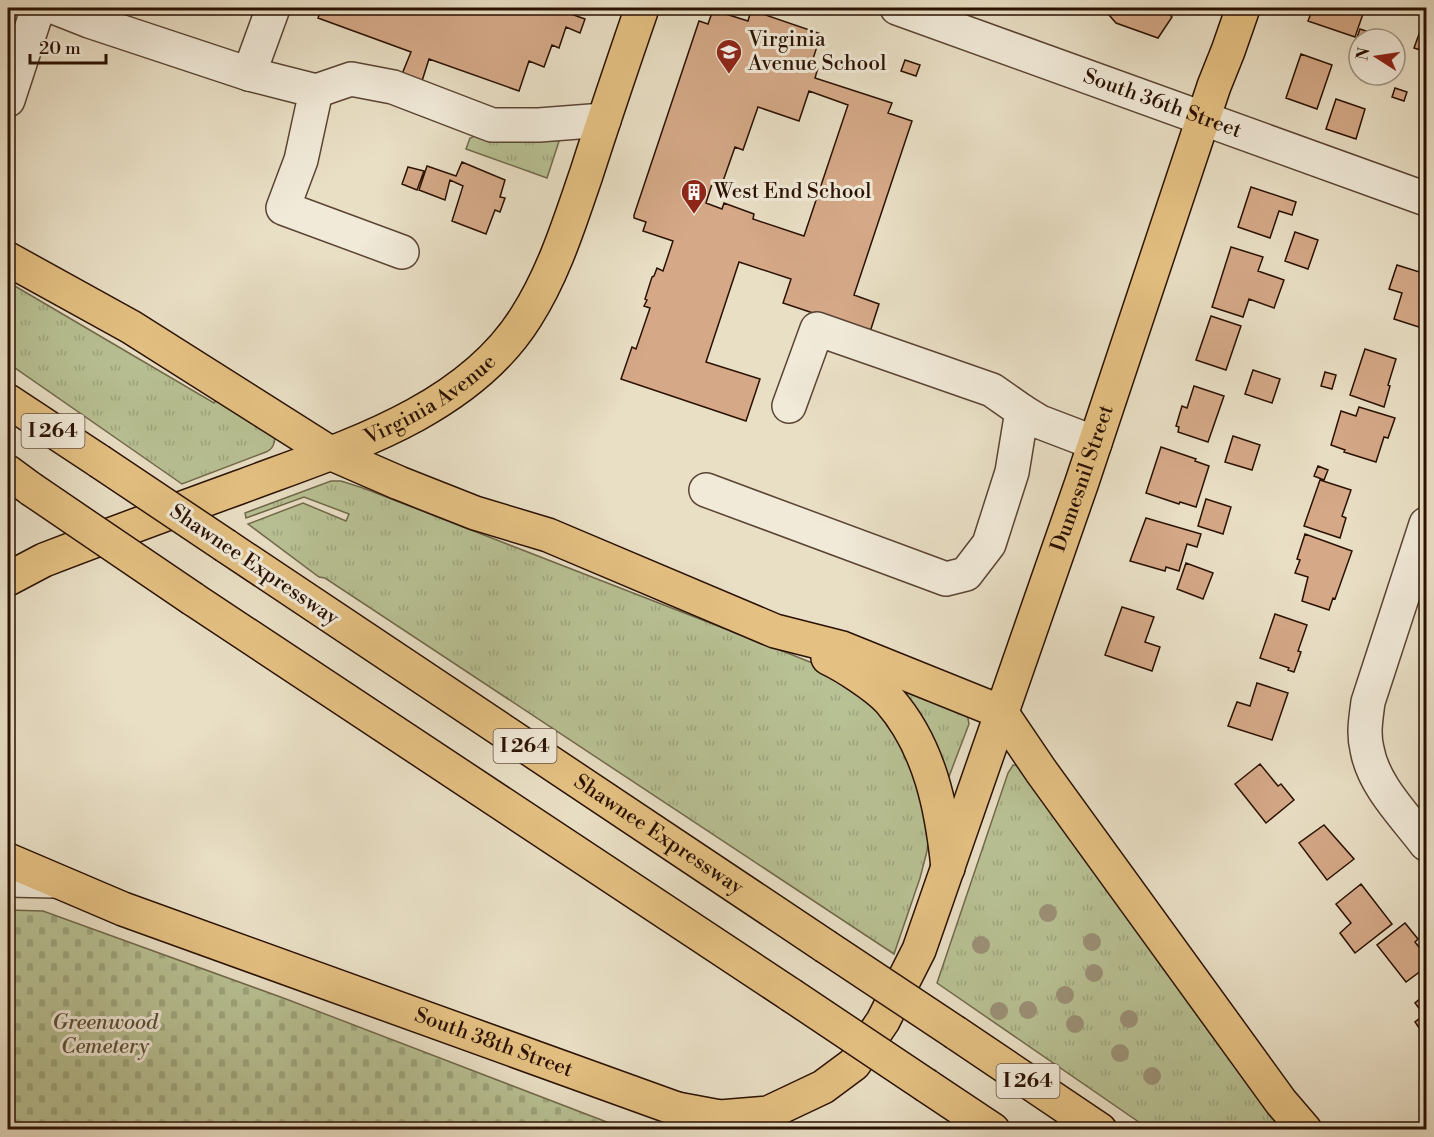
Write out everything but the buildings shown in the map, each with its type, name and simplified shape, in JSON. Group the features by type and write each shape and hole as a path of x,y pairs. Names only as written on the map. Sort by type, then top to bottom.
{"main road":[{"name":"Virginia Avenue","path":"8,579 44,560 330,453 394,425 441,400 490,362 513,335 544,285 565,237 642,8"},
{"name":"Dumesnil Street","path":"919,950 1095,443 1203,118 1243,8"},
{"path":"8,259 131,327 330,453 475,513 548,535 775,631 842,665 888,699 915,738 927,763 937,794 948,868"},
{"name":"Shawnee Expressway","path":"8,401 1100,1130"},
{"name":"I 264","path":"19,480 193,599 993,1130"},
{"path":"775,631 842,648 1001,712 1041,771 1274,1092 1305,1130"},
{"name":"South 38th Street","path":"8,860 123,909 677,1109 720,1117 768,1113 823,1087 854,1064 883,1021 919,950"},
{"path":"677,1109 720,1130"}],"street":[{"path":"8,100 38,8"},
{"path":"56,8 249,74 316,91 351,79 393,87 492,125 539,125 604,120"},
{"path":"249,74 273,8"},
{"name":"South 36th Street","path":"897,8 940,15 1203,118 1426,199"},
{"path":"316,91 301,160 283,208 402,252"},
{"path":"789,406 817,329 992,390 1040,422 1095,443"},
{"path":"706,490 946,579 966,574 989,544 1012,472 1022,411"},
{"path":"1426,524 1368,702 1365,728 1367,750 1379,780 1426,844"},
{"path":"8,880 54,881"}],"green space":[{"path":"562,132 547,178 466,149 470,138 475,136"},
{"path":"8,282 214,403 217,399 274,435 275,440 272,447 266,452 182,484 8,363"},
{"path":"331,481 341,481 363,488 790,654 815,664 862,692 903,737 930,823 927,851 920,878 894,954 325,578 319,577 248,524 303,503 346,521 349,514 304,497 246,518 245,513"},
{"path":"882,676 967,713 969,724 948,779"},
{"path":"1013,765 1019,766 1286,1129 1149,1129 937,983 1008,773"},
{"name":"Greenwood Cemetery","path":"8,910 43,911 286,999 625,1129 8,1129"}],"place":[{"name":"Virginia Avenue School","path":"729,75"},
{"name":"West End School","path":"694,215"}]}
